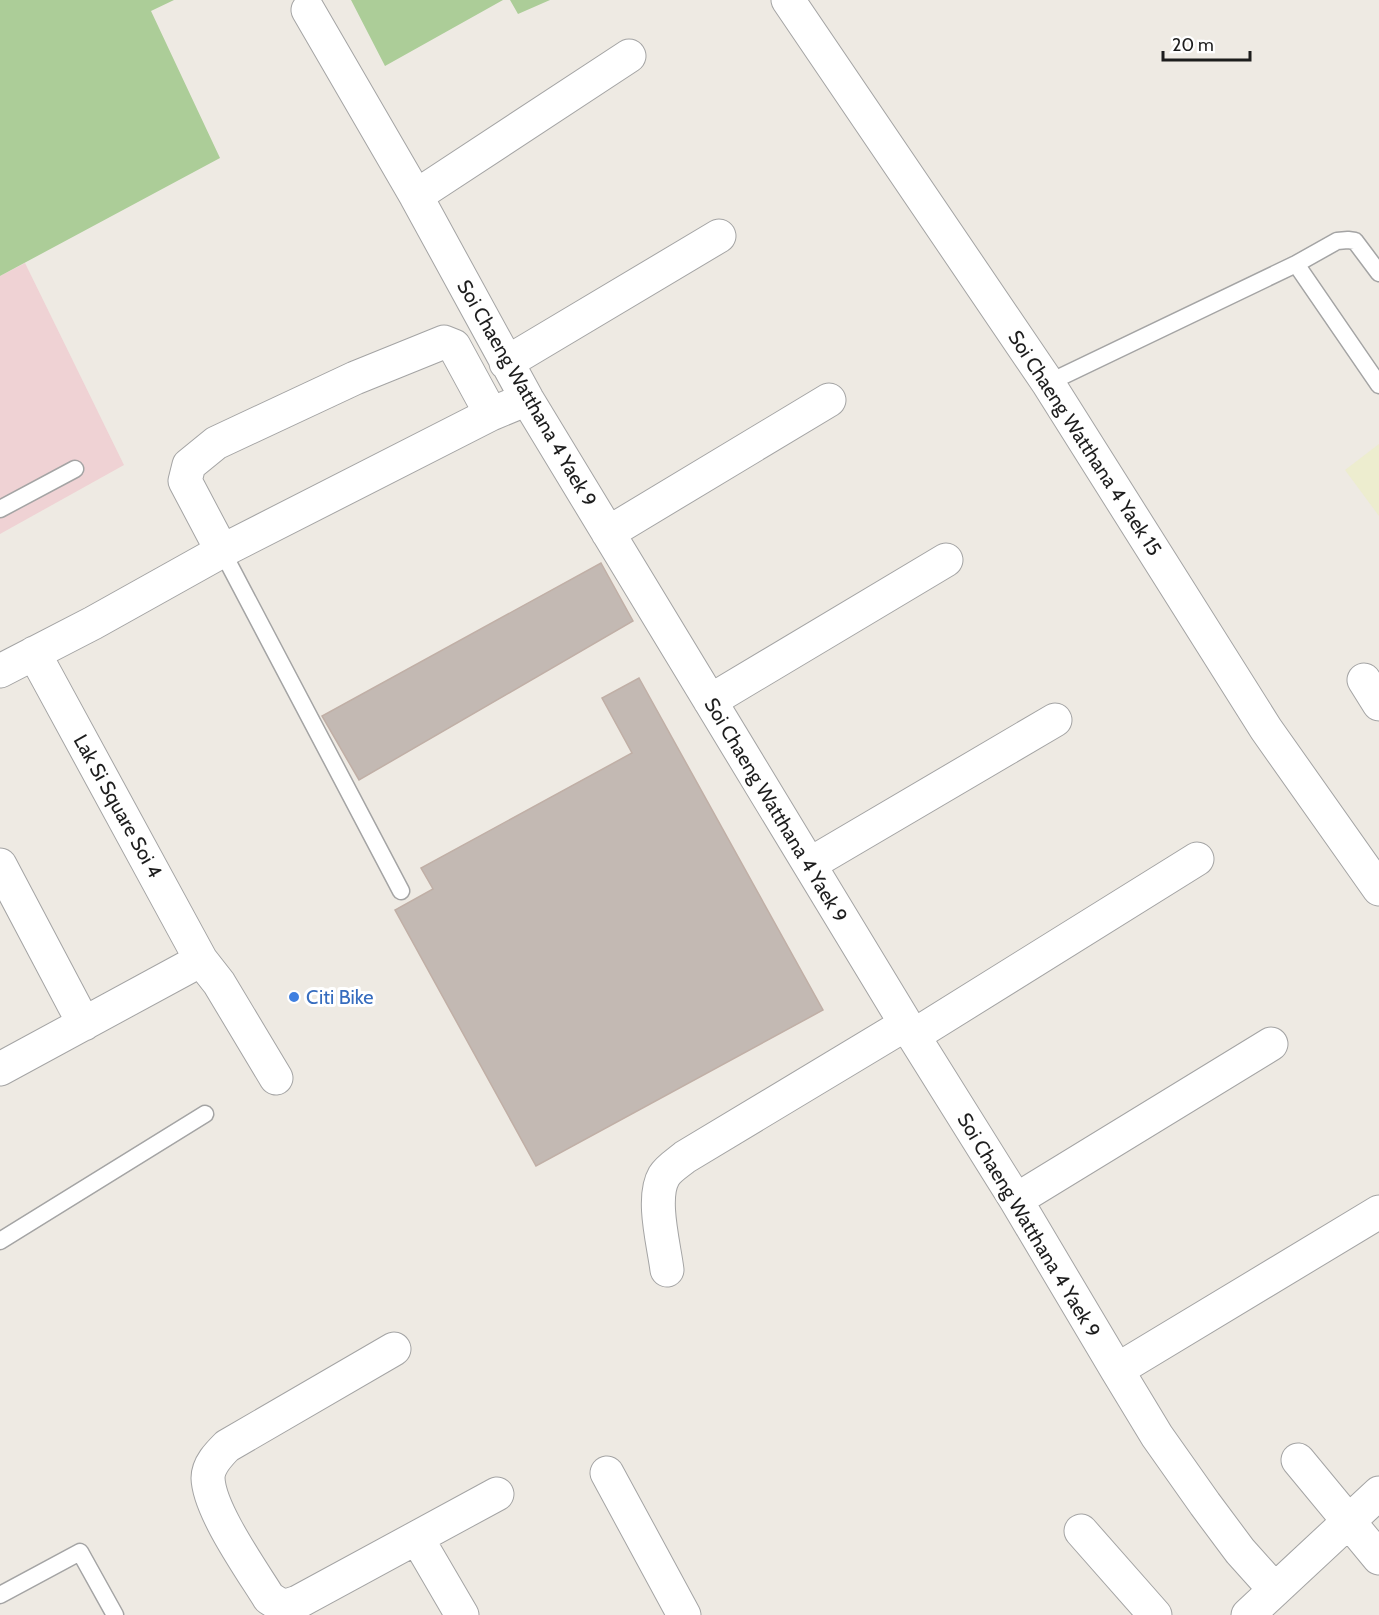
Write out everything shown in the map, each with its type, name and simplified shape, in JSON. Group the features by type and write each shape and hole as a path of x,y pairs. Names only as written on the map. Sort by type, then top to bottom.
{"street":[{"name":"Soi Chaeng Watthana 4 Yaek 15","path":"788,0 1048,383 1266,729 1379,889"},
{"name":"Soi Chaeng Watthana 4 Yaek 9","path":"308,10 416,196 527,399 910,1030 1016,1200 1157,1436 1240,1551 1275,1590"},
{"path":"416,196 629,56"},
{"path":"506,363 719,236"},
{"path":"222,552 185,481 189,465 216,443 355,378 444,342 454,346 491,414"},
{"path":"0,671 222,552 491,414 527,399"},
{"path":"608,533 829,400"},
{"path":"710,701 946,560"},
{"name":"Lak Si Square Soi 4","path":"34,653 201,960 219,983 276,1078"},
{"path":"810,864 1055,720"},
{"path":"667,1270 658,1202 664,1176 672,1167 685,1157 910,1030 1197,859"},
{"path":"0,864 84,1024"},
{"path":"0,1069 201,960"},
{"path":"1016,1200 1271,1044"},
{"path":"1117,1370 1379,1212"},
{"path":"394,1349 227,1446 215,1458 208,1476 214,1506 269,1598 283,1607 298,1602 497,1494"},
{"path":"1298,1460 1379,1558"},
{"path":"607,1473 684,1615"},
{"path":"1248,1615 1379,1493"},
{"path":"1081,1531 1155,1615"},
{"path":"417,1538 462,1615"}],"lane":[{"path":"1048,383 1337,242 1356,241 1379,273"},
{"path":"1296,264 1379,385"},
{"path":"0,509 75,469"},
{"path":"222,552 402,891"},
{"path":"0,1241 205,1114"},
{"path":"0,1595 80,1552 115,1615"}],"shaded area":[{"path":"25,263 124,465 0,534 0,276"}],"green space":[{"path":"0,0 174,0 151,11 220,158 0,276"},
{"path":"351,0 503,0 385,66"},
{"path":"510,0 550,0 518,14"},
{"path":"1379,444 1379,516 1345,470"}],"building":[{"path":"601,563 633,621 359,780 322,716"},
{"path":"639,678 823,1010 536,1166 395,910 433,889 421,868 632,753 602,698"}],"place":[{"name":"Citi Bike","path":"294,997"}]}
